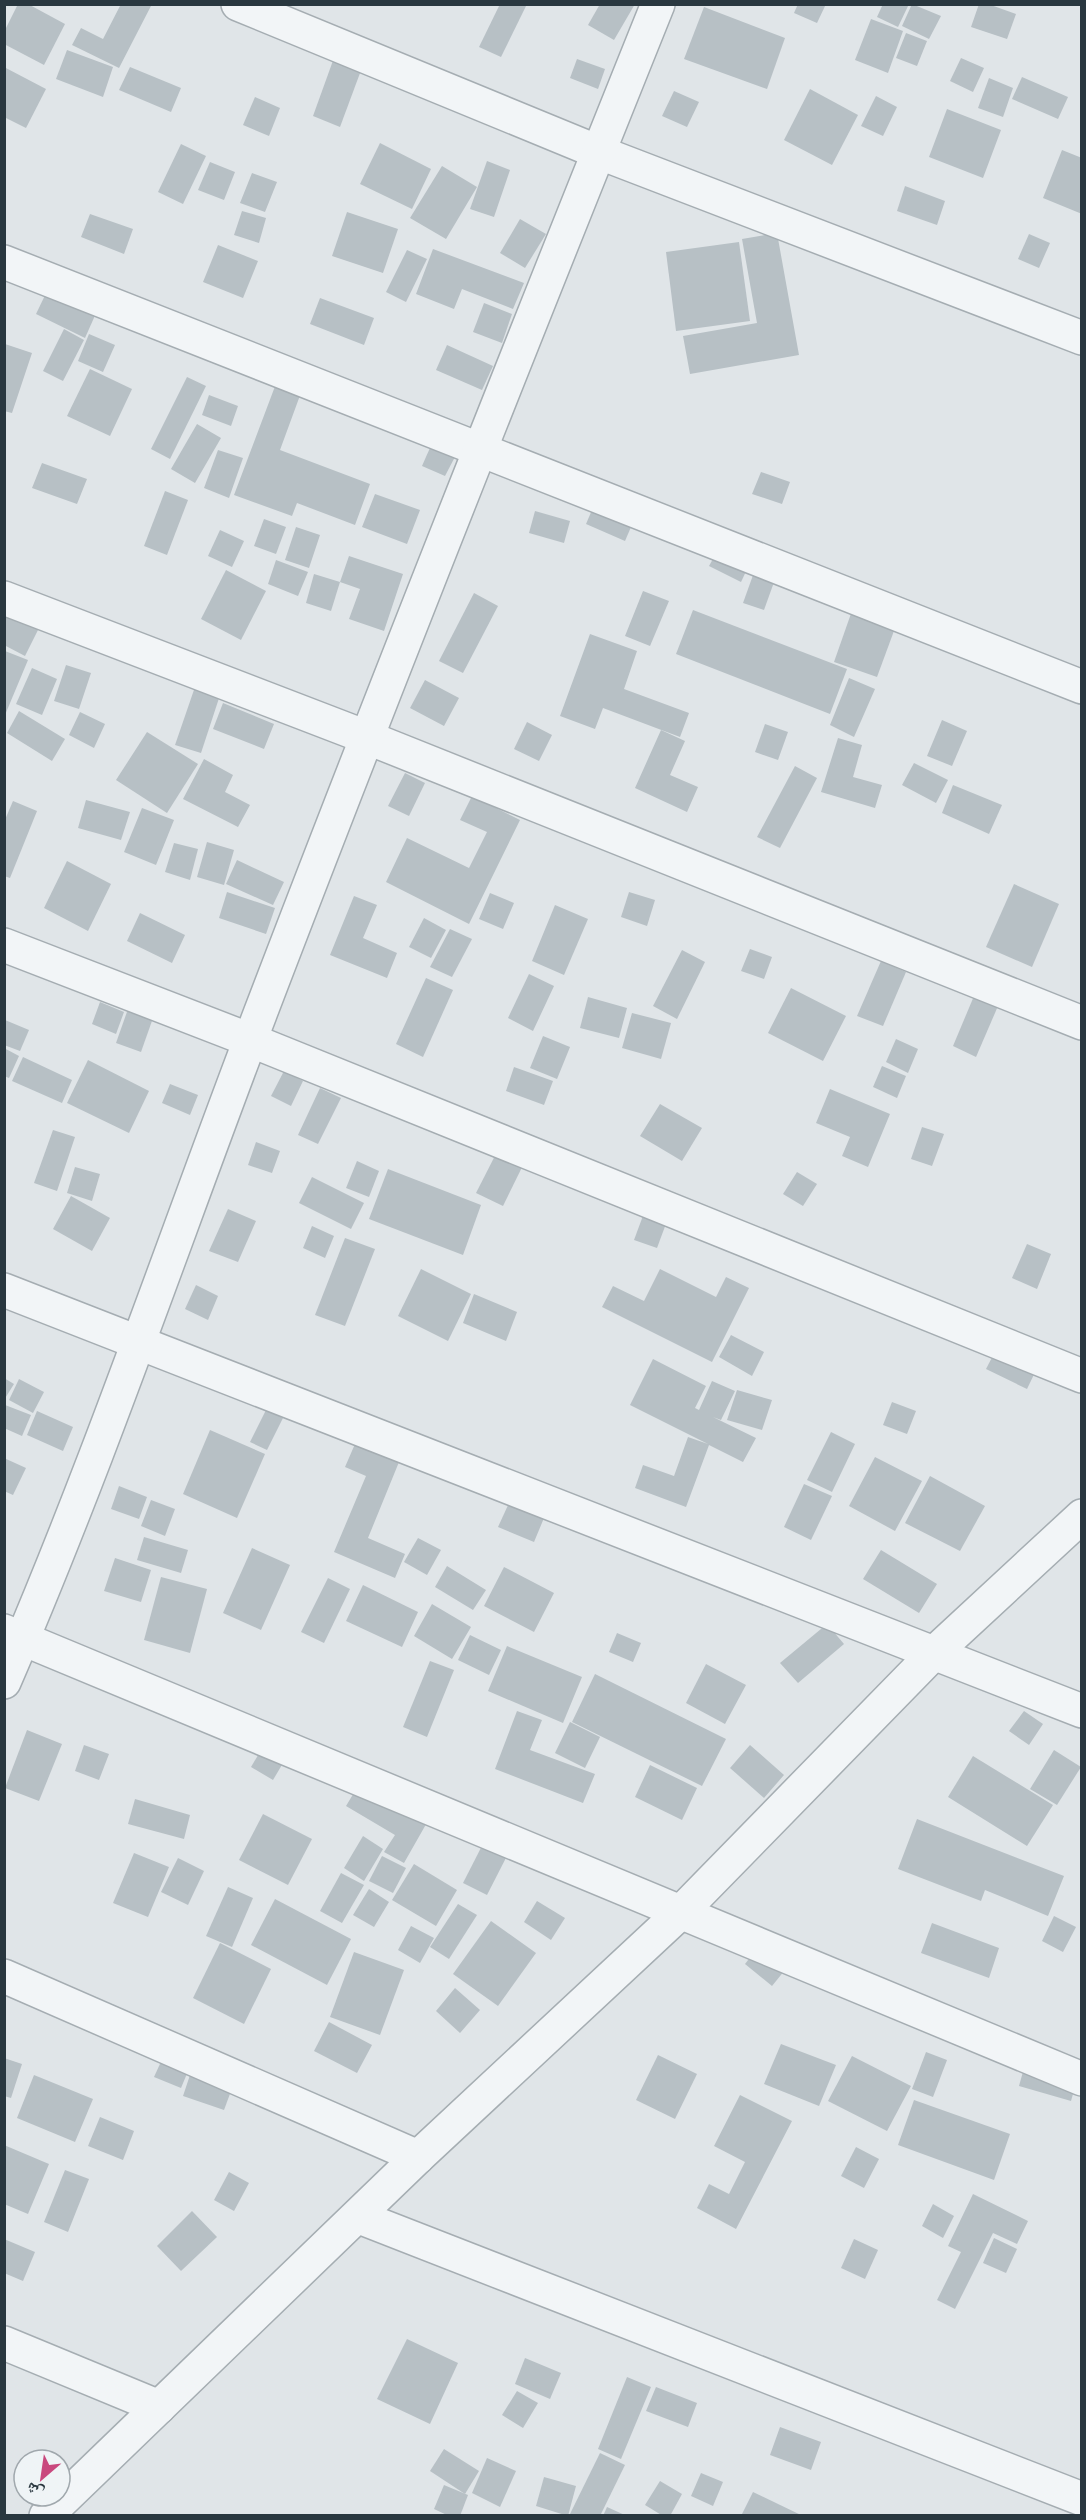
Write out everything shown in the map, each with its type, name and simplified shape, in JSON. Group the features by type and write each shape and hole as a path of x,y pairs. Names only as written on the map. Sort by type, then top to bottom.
{"street":[{"path":"238,4 598,153 1082,338"},
{"path":"4,1682 14,1635 140,1342 250,1040 366,737 658,4"},
{"path":"4,262 482,448 1082,687"},
{"path":"4,598 366,737 1082,1023"},
{"path":"4,945 250,1040 1082,1376"},
{"path":"4,1290 1082,1711"},
{"path":"62,2512 159,2407 359,2217 418,2157 680,1913 934,1653 1082,1516"},
{"path":"14,1635 1082,2079"},
{"path":"4,1976 418,2157"},
{"path":"359,2217 1082,2499"},
{"path":"4,2343 159,2407"}],"building":[{"path":"18,4 28,4 65,24 44,65 4,44 4,32"},
{"path":"121,4 152,4 119,68 72,45 81,28 103,39"},
{"path":"500,4 527,4 501,57 479,47"},
{"path":"600,4 635,4 614,40 588,25"},
{"path":"798,4 826,4 817,23 794,13"},
{"path":"883,4 909,4 898,27 877,17"},
{"path":"912,4 941,16 929,39 902,26"},
{"path":"979,4 988,4 1016,14 1007,39 971,27"},
{"path":"704,7 785,38 767,89 684,59"},
{"path":"871,19 903,31 888,73 855,60"},
{"path":"906,33 927,41 917,66 896,58"},
{"path":"67,50 113,67 103,97 56,79"},
{"path":"335,55 363,65 340,127 313,116"},
{"path":"961,58 984,68 973,92 950,81"},
{"path":"577,59 605,69 598,89 570,78"},
{"path":"4,67 46,89 26,128 4,117"},
{"path":"130,67 181,88 171,112 119,90"},
{"path":"1022,77 1068,97 1058,119 1012,99"},
{"path":"989,78 1013,88 1003,117 978,108"},
{"path":"810,89 858,115 832,165 784,140"},
{"path":"674,91 699,102 687,127 662,116"},
{"path":"876,96 897,107 883,136 861,126"},
{"path":"255,97 280,108 269,136 243,125"},
{"path":"947,109 1001,130 983,178 929,157"},
{"path":"380,143 431,169 412,209 360,184"},
{"path":"181,144 206,156 183,204 158,192"},
{"path":"1062,150 1082,158 1082,214 1043,198"},
{"path":"487,161 510,170 494,217 470,209"},
{"path":"210,162 235,172 224,200 198,190"},
{"path":"442,166 477,187 446,239 410,218"},
{"path":"252,173 277,182 265,212 240,203"},
{"path":"905,186 945,201 937,225 897,211"},
{"path":"242,211 266,218 259,243 234,235"},
{"path":"347,212 398,229 383,273 332,256"},
{"path":"90,214 133,229 124,254 81,237"},
{"path":"520,219 546,234 525,268 500,253"},
{"path":"777,233 799,355 690,374 683,336 757,323 742,239"},
{"path":"1029,234 1050,243 1039,268 1018,259"},
{"path":"739,242 750,321 676,331 666,252"},
{"path":"218,245 258,261 243,298 203,282"},
{"path":"433,249 524,283 513,309 462,289 454,309 416,294"},
{"path":"407,250 427,259 406,302 386,292"},
{"path":"49,287 97,311 85,338 36,314"},
{"path":"320,298 374,318 364,345 310,324"},
{"path":"484,303 512,314 502,343 473,332"},
{"path":"64,329 84,340 63,381 43,371"},
{"path":"89,334 115,345 103,372 78,361"},
{"path":"5,344 32,353 12,413 4,411"},
{"path":"447,345 493,366 482,390 436,370"},
{"path":"90,369 132,389 110,436 67,416"},
{"path":"187,377 206,386 170,459 151,449"},
{"path":"277,381 302,390 280,450 370,484 355,525 297,503 292,516 234,495"},
{"path":"209,395 238,406 231,426 202,415"},
{"path":"197,424 221,438 195,483 171,469"},
{"path":"433,441 457,453 445,476 422,466"},
{"path":"218,450 243,458 229,498 204,488"},
{"path":"42,463 87,479 77,504 32,488"},
{"path":"761,472 790,482 782,504 752,494"},
{"path":"165,491 188,500 167,555 144,546"},
{"path":"375,494 420,510 407,544 362,527"},
{"path":"595,503 634,520 625,541 586,524"},
{"path":"535,511 570,521 564,543 529,533"},
{"path":"264,519 286,527 276,554 254,546"},
{"path":"296,527 320,535 309,568 285,560"},
{"path":"220,530 244,541 232,567 208,556"},
{"path":"718,550 749,565 741,582 709,566"},
{"path":"349,556 403,574 384,631 349,619 360,589 340,582"},
{"path":"276,560 308,572 298,596 268,584"},
{"path":"757,564 778,571 764,610 743,603"},
{"path":"226,570 266,591 241,640 201,619"},
{"path":"314,574 340,582 331,611 306,603"},
{"path":"643,591 669,601 650,646 625,636"},
{"path":"474,593 498,606 463,673 439,661"},
{"path":"854,605 898,620 877,677 834,662"},
{"path":"693,610 847,669 830,714 676,654"},
{"path":"4,611 45,616 25,656 4,645"},
{"path":"590,634 637,651 624,689 689,713 680,737 603,708 595,729 560,716"},
{"path":"5,651 28,660 5,715 4,654"},
{"path":"66,665 91,673 79,709 54,701"},
{"path":"32,668 57,679 42,715 16,704"},
{"path":"849,678 875,689 854,737 830,725"},
{"path":"425,680 459,698 444,726 410,708"},
{"path":"197,681 222,689 201,753 175,745"},
{"path":"223,703 274,724 264,749 213,729"},
{"path":"19,711 65,739 52,761 7,733"},
{"path":"80,712 105,724 94,748 69,735"},
{"path":"942,720 967,731 952,766 927,756"},
{"path":"527,722 552,735 539,761 514,749"},
{"path":"765,724 788,732 778,760 755,752"},
{"path":"661,730 685,741 670,775 698,787 687,812 635,788"},
{"path":"147,732 198,764 167,813 116,780"},
{"path":"838,738 862,745 853,777 882,785 875,808 821,792"},
{"path":"204,759 233,775 225,792 250,805 238,827 183,799"},
{"path":"914,763 948,780 936,803 902,785"},
{"path":"795,766 817,778 780,848 757,837"},
{"path":"405,773 425,783 409,816 388,806"},
{"path":"953,785 1002,805 989,834 942,813"},
{"path":"472,796 520,820 469,924 386,882 407,838 469,868 487,832 460,820"},
{"path":"86,800 130,812 121,840 78,828"},
{"path":"13,801 37,811 10,878 4,876 4,822"},
{"path":"142,808 174,820 156,865 124,852"},
{"path":"207,842 234,850 224,885 197,877"},
{"path":"174,843 198,849 190,880 165,872"},
{"path":"237,860 284,882 273,905 226,884"},
{"path":"67,861 111,884 88,931 44,908"},
{"path":"1014,884 1059,904 1032,967 986,947"},
{"path":"227,892 275,908 266,934 219,918"},
{"path":"629,892 655,900 647,926 621,917"},
{"path":"490,893 514,903 503,929 479,919"},
{"path":"354,896 377,905 363,938 397,953 387,978 330,955"},
{"path":"555,905 588,919 564,975 532,961"},
{"path":"140,913 185,935 172,963 127,941"},
{"path":"424,918 446,930 431,958 409,947"},
{"path":"450,929 472,939 452,977 430,967"},
{"path":"750,949 772,957 764,979 741,971"},
{"path":"682,950 705,962 677,1019 653,1006"},
{"path":"881,961 906,972 883,1026 857,1016"},
{"path":"529,974 554,986 533,1031 508,1018"},
{"path":"426,978 453,990 423,1057 396,1044"},
{"path":"791,988 846,1016 823,1061 768,1033"},
{"path":"974,996 998,1006 976,1057 953,1046"},
{"path":"588,997 627,1008 619,1038 580,1028"},
{"path":"100,1002 124,1012 116,1034 92,1024"},
{"path":"128,1009 153,1018 141,1052 116,1043"},
{"path":"632,1013 671,1023 661,1059 622,1048"},
{"path":"5,1020 29,1030 20,1051 4,1045"},
{"path":"543,1036 570,1047 557,1079 530,1068"},
{"path":"896,1039 918,1049 908,1073 886,1062"},
{"path":"4,1048 19,1056 9,1078 4,1076"},
{"path":"23,1057 72,1080 62,1103 12,1081"},
{"path":"88,1060 149,1091 129,1133 67,1103"},
{"path":"882,1066 906,1076 897,1098 873,1087"},
{"path":"514,1067 553,1081 544,1105 506,1091"},
{"path":"284,1071 303,1081 291,1106 271,1096"},
{"path":"170,1084 198,1095 190,1115 162,1103"},
{"path":"320,1088 341,1098 318,1144 298,1135"},
{"path":"830,1089 890,1114 868,1167 842,1156 850,1137 816,1123"},
{"path":"660,1104 702,1128 682,1161 640,1136"},
{"path":"922,1127 944,1134 932,1166 911,1159"},
{"path":"53,1130 75,1137 57,1191 34,1183"},
{"path":"256,1142 280,1151 272,1173 248,1165"},
{"path":"502,1142 528,1155 503,1206 476,1193"},
{"path":"357,1161 379,1171 369,1197 346,1188"},
{"path":"75,1167 100,1174 92,1201 67,1193"},
{"path":"388,1169 481,1205 463,1255 369,1219"},
{"path":"797,1172 817,1184 803,1206 783,1194"},
{"path":"312,1177 364,1203 351,1229 299,1203"},
{"path":"71,1196 110,1218 92,1251 53,1229"},
{"path":"228,1209 256,1221 238,1262 209,1251"},
{"path":"644,1213 667,1221 657,1248 634,1240"},
{"path":"312,1226 334,1236 325,1258 303,1248"},
{"path":"345,1238 375,1249 345,1326 315,1315"},
{"path":"1027,1244 1051,1254 1037,1289 1012,1278"},
{"path":"421,1269 471,1294 448,1341 398,1316"},
{"path":"660,1269 716,1297 726,1277 749,1288 712,1362 602,1307 613,1286 644,1301"},
{"path":"196,1285 218,1296 208,1320 185,1309"},
{"path":"474,1294 517,1312 506,1341 463,1323"},
{"path":"731,1335 764,1352 752,1376 719,1357"},
{"path":"1000,1342 1040,1362 1027,1389 986,1369"},
{"path":"653,1359 706,1386 695,1408 699,1410 712,1381 735,1391 721,1420 713,1417 756,1438 743,1462 709,1445 686,1507 635,1488 643,1465 674,1476 688,1437 708,1444 630,1405"},
{"path":"4,1378 14,1384 4,1400"},
{"path":"19,1379 44,1392 33,1413 9,1400"},
{"path":"737,1390 772,1400 762,1430 727,1420"},
{"path":"892,1402 916,1411 907,1434 883,1425"},
{"path":"5,1405 31,1415 22,1436 4,1428"},
{"path":"266,1410 283,1418 267,1450 250,1442"},
{"path":"37,1411 73,1427 63,1451 27,1435"},
{"path":"210,1430 265,1454 237,1518 183,1494"},
{"path":"831,1432 855,1444 832,1492 807,1480"},
{"path":"355,1444 399,1462 368,1538 405,1554 395,1578 334,1552 366,1476 345,1467"},
{"path":"875,1457 922,1481 895,1531 849,1506"},
{"path":"4,1458 26,1468 13,1495 4,1491"},
{"path":"930,1476 985,1506 960,1551 905,1523"},
{"path":"804,1484 832,1496 811,1540 784,1527"},
{"path":"119,1486 147,1497 139,1519 111,1509"},
{"path":"151,1500 175,1509 165,1536 141,1526"},
{"path":"509,1503 544,1518 534,1542 498,1527"},
{"path":"144,1537 188,1550 181,1573 137,1560"},
{"path":"418,1538 441,1550 427,1575 404,1562"},
{"path":"252,1548 290,1565 261,1630 223,1613"},
{"path":"881,1550 937,1584 919,1613 863,1579"},
{"path":"115,1558 151,1570 141,1602 104,1591"},
{"path":"447,1566 486,1590 473,1610 435,1587"},
{"path":"504,1567 554,1593 534,1632 484,1606"},
{"path":"161,1577 207,1589 190,1653 144,1640"},
{"path":"328,1578 350,1589 324,1643 301,1632"},
{"path":"363,1585 418,1612 402,1647 346,1621"},
{"path":"432,1604 471,1627 452,1659 414,1636"},
{"path":"827,1624 844,1644 798,1683 780,1663"},
{"path":"617,1633 641,1643 633,1662 609,1652"},
{"path":"470,1635 501,1650 489,1675 458,1660"},
{"path":"507,1646 582,1677 563,1723 488,1691"},
{"path":"430,1661 454,1670 427,1737 403,1727"},
{"path":"706,1664 746,1685 725,1724 686,1703"},
{"path":"595,1674 726,1739 702,1786 572,1722"},
{"path":"517,1711 542,1720 530,1750 595,1774 583,1803 495,1769"},
{"path":"1024,1711 1043,1724 1029,1745 1009,1731"},
{"path":"570,1722 600,1737 585,1768 555,1753"},
{"path":"27,1730 62,1744 39,1801 5,1788"},
{"path":"84,1745 109,1754 99,1780 75,1771"},
{"path":"264,1745 286,1758 273,1780 251,1767"},
{"path":"750,1745 784,1775 764,1798 730,1768"},
{"path":"1054,1750 1081,1767 1057,1805 1030,1789"},
{"path":"973,1756 1053,1805 1027,1846 948,1797"},
{"path":"650,1765 697,1788 682,1820 635,1797"},
{"path":"361,1781 429,1819 404,1863 384,1852 395,1835 346,1806"},
{"path":"135,1799 190,1815 184,1839 128,1824"},
{"path":"263,1814 312,1839 288,1885 239,1860"},
{"path":"917,1819 1064,1876 1048,1916 985,1890 981,1901 898,1869"},
{"path":"488,1834 512,1846 487,1895 463,1883"},
{"path":"363,1836 383,1849 364,1881 344,1868"},
{"path":"134,1853 169,1867 148,1917 113,1903"},
{"path":"382,1856 406,1868 393,1893 369,1881"},
{"path":"178,1858 204,1871 188,1905 161,1892"},
{"path":"414,1864 457,1890 436,1926 392,1900"},
{"path":"341,1873 364,1885 342,1923 320,1911"},
{"path":"228,1887 253,1898 232,1947 206,1936"},
{"path":"369,1889 389,1902 374,1927 353,1915"},
{"path":"275,1899 351,1939 327,1985 251,1945"},
{"path":"537,1901 565,1918 551,1940 524,1922"},
{"path":"458,1904 477,1915 449,1959 430,1947"},
{"path":"1054,1916 1076,1927 1063,1952 1042,1941"},
{"path":"491,1921 536,1953 498,2006 453,1974"},
{"path":"932,1923 999,1948 989,1978 921,1953"},
{"path":"411,1926 434,1938 420,1963 398,1950"},
{"path":"762,1942 789,1965 772,1986 745,1964"},
{"path":"220,1943 271,1969 244,2024 193,1998"},
{"path":"354,1952 404,1970 380,2035 330,2017"},
{"path":"455,1988 480,2010 460,2033 436,2011"},
{"path":"329,2022 372,2045 357,2073 314,2051"},
{"path":"781,2044 836,2065 819,2106 764,2084"},
{"path":"926,2052 947,2060 933,2097 912,2089"},
{"path":"165,2053 191,2064 181,2088 154,2077"},
{"path":"658,2055 697,2074 675,2119 636,2100"},
{"path":"852,2056 911,2086 887,2131 828,2101"},
{"path":"4,2058 22,2064 11,2098 4,2096"},
{"path":"1026,2061 1078,2076 1071,2101 1019,2086"},
{"path":"192,2069 234,2083 224,2110 183,2096"},
{"path":"34,2075 93,2099 75,2142 17,2118"},
{"path":"740,2095 792,2121 736,2229 697,2208 709,2184 729,2194 745,2162 714,2146"},
{"path":"914,2100 1010,2134 994,2180 898,2145"},
{"path":"100,2117 134,2131 123,2160 88,2146"},
{"path":"4,2145 49,2164 28,2214 4,2204"},
{"path":"856,2147 879,2159 864,2188 841,2176"},
{"path":"65,2170 89,2179 68,2232 44,2222"},
{"path":"229,2172 249,2183 234,2211 214,2200"},
{"path":"973,2194 1028,2221 1017,2244 993,2233 955,2309 937,2300 961,2252 948,2246"},
{"path":"933,2204 954,2216 943,2238 922,2226"},
{"path":"192,2211 217,2237 181,2271 157,2246"},
{"path":"994,2238 1017,2249 1006,2273 983,2263"},
{"path":"4,2239 35,2252 23,2281 4,2273"},
{"path":"854,2239 878,2250 865,2279 841,2268"},
{"path":"407,2339 458,2363 430,2424 377,2399"},
{"path":"525,2358 561,2373 550,2399 515,2384"},
{"path":"627,2377 651,2387 621,2459 598,2449"},
{"path":"656,2387 697,2403 688,2427 646,2411"},
{"path":"517,2391 538,2403 523,2428 502,2415"},
{"path":"780,2427 821,2442 811,2470 770,2455"},
{"path":"444,2449 479,2471 465,2494 430,2471"},
{"path":"600,2453 625,2465 600,2516 569,2516"},
{"path":"487,2458 516,2471 500,2507 472,2493"},
{"path":"701,2473 723,2482 713,2506 691,2496"},
{"path":"544,2477 576,2486 568,2516 536,2506"},
{"path":"660,2481 682,2494 670,2516 663,2516 645,2505"},
{"path":"444,2485 468,2495 460,2516 449,2516 434,2509"},
{"path":"753,2492 803,2516 741,2516"},
{"path":"607,2507 627,2516 603,2516"}]}
